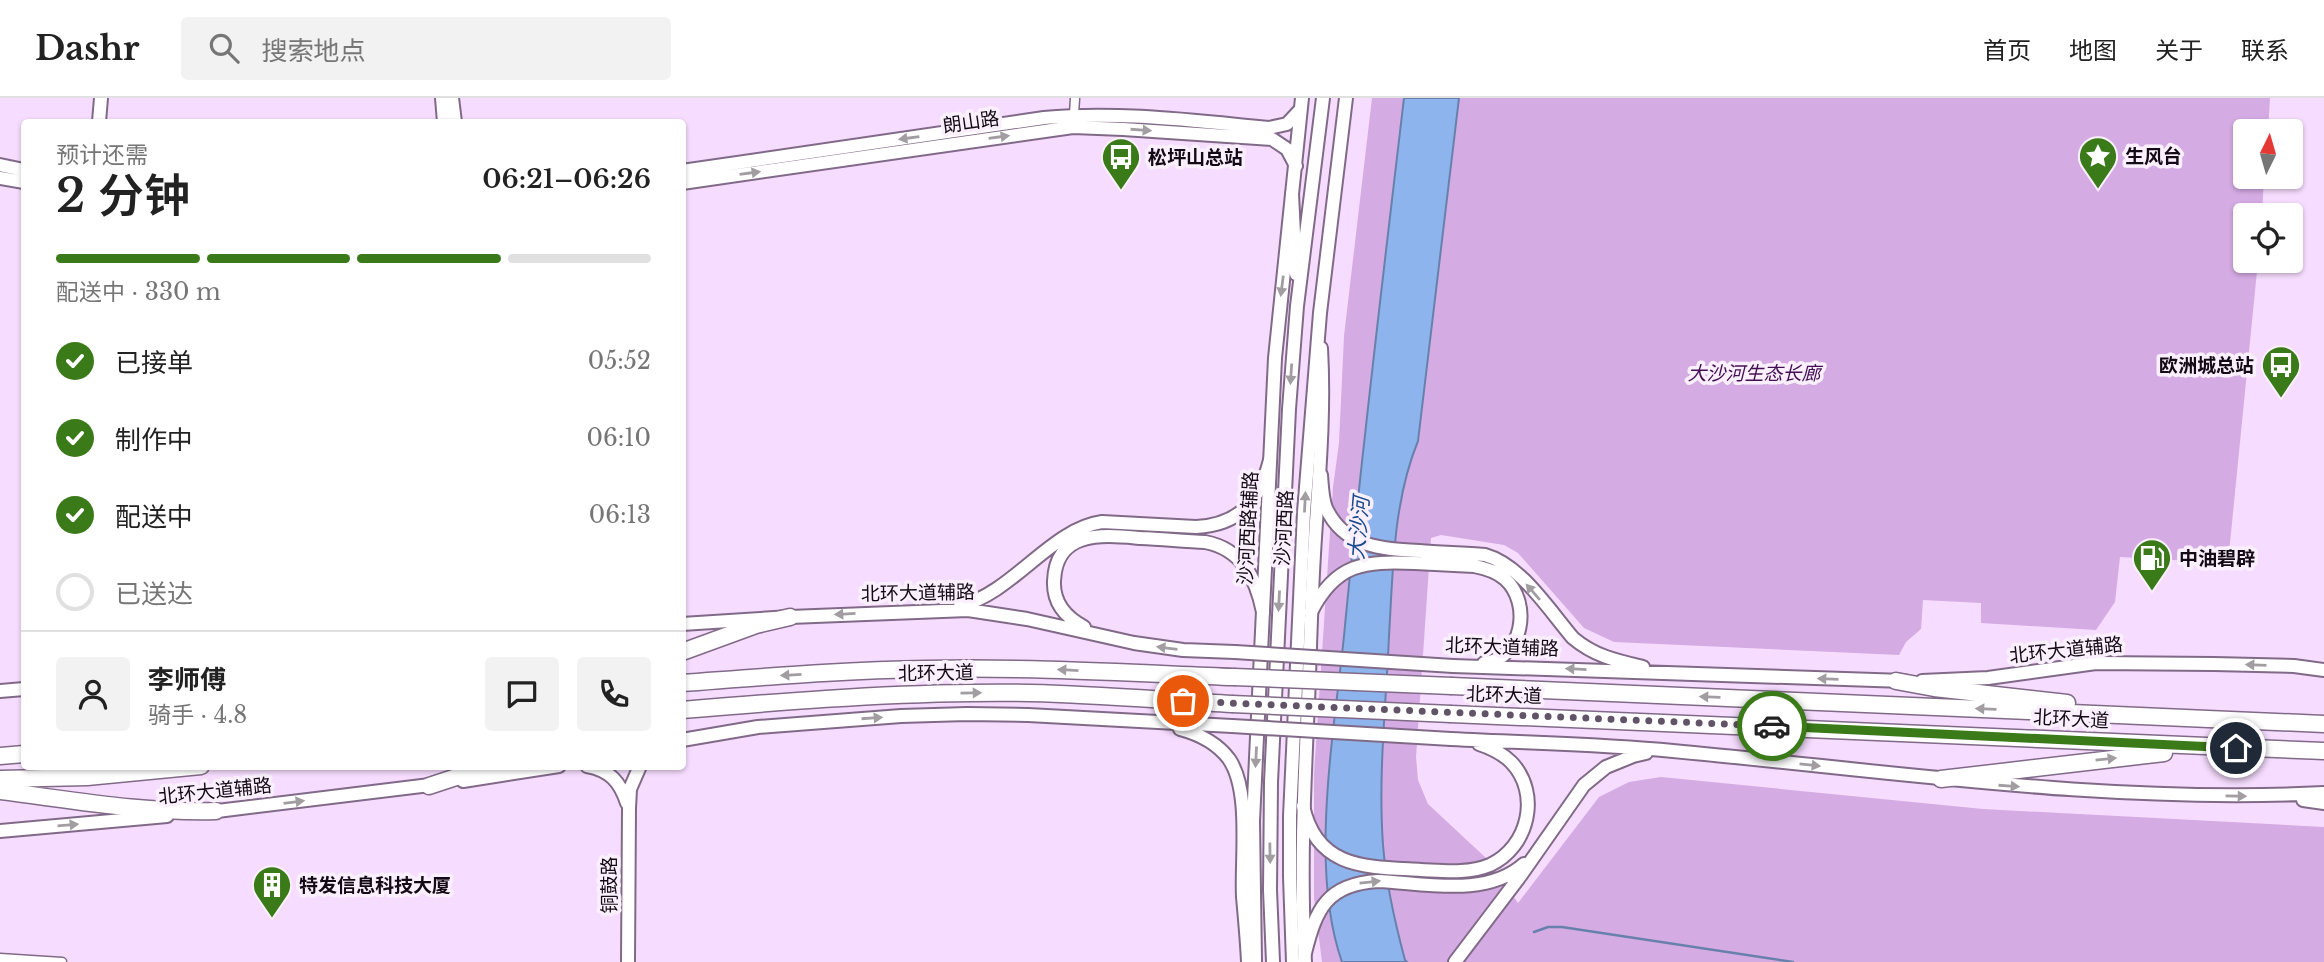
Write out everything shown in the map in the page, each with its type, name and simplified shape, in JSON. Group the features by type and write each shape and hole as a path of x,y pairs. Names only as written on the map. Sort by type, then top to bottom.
{"highway":[{"path":"686,651 748,628 790,617"},
{"name":"北环大道","path":"686,683 863,670 1056,669 2324,724"},
{"path":"1896,681 2177,718"},
{"name":"北环大道","path":"686,710 873,696 973,692 1059,694 1451,714 2324,751"},
{"path":"1941,779 2149,754 2236,748"},
{"path":"2,756 21,754"},
{"path":"0,779 87,777 160,770"},
{"path":"429,786 478,770"},
{"path":"0,790 142,809 216,811"}],"main road":[{"path":"99,119 101,98"},
{"path":"442,98 444,119"},
{"path":"452,98 455,119"},
{"name":"沙河西路","path":"1273,962 1270,890 1271,782 1287,433 1297,306 1323,98"},
{"name":"沙河西路","path":"1293,962 1290,816 1305,489 1320,313 1346,98"},
{"name":"朗山路","path":"686,170 1074,115 1124,116 1269,128 1287,124 1301,103"},
{"name":"沙河西路辅路","path":"1253,960 1253,821 1276,338 1301,103"},
{"name":"朗山路","path":"686,182 1073,127 1272,139 1287,149 1296,166"},
{"path":"0,165 21,169"},
{"path":"0,178 21,182"},
{"path":"1292,194 1297,306"},
{"path":"1305,958 1303,806 1317,500 1321,475 1323,396 1320,313"},
{"path":"1103,636 1074,622 1064,613 1057,601 1054,580 1056,565 1069,546 1102,529 1196,527 1229,520 1246,508 1263,485 1270,460"},
{"path":"1321,475 1326,506 1341,529 1353,539 1369,546 1475,560 1503,577 1509,584 1520,603 1521,624 1514,641 1489,663 1453,666"},
{"path":"944,609 964,605 987,595 1074,531 1091,523 1102,529 1217,545 1239,558 1255,582 1264,612"},
{"path":"1311,612 1324,591 1347,571 1371,563 1494,558 1513,569 1584,647 1608,658 1671,674"},
{"name":"北环大道辅路","path":"686,624 944,609 1008,615 1161,648 1453,666 1896,681 1988,678 2096,663 2254,665 2324,670"},
{"path":"686,739 758,727 901,716 1028,715 1669,750 1941,779 2094,792 2261,796 2324,793"},
{"path":"1159,723 1208,739 1228,758 1235,770 1241,799 1243,897 1253,960"},
{"path":"1303,806 1316,838 1330,852 1350,863 1364,866 1468,870 1489,865 1513,847 1523,830 1528,811 1526,790 1517,770 1502,754 1490,748 1451,739"},
{"path":"1455,962 1576,796 1595,775 1606,767 1633,756 1669,750"},
{"name":"北环大道辅路","path":"0,831 216,811 429,786 533,770"},
{"path":"600,770 614,777 629,808"},
{"path":"629,808 631,789 638,770"},
{"path":"2261,796 2324,803"},
{"name":"铜鼓路","path":"628,962 629,808"},
{"path":"1305,958 1315,917 1328,900 1356,884 1378,881 1479,885 1514,873 1538,850"}],"street":[{"path":"1074,115 1075,98"},
{"path":"0,958 62,962"}],"green space":[{"name":"大沙河生态长廊","path":"1372,98 2270,98 2269,119 2233,119 2233,189 2263,189 2263,203 2233,203 2233,273 2257,273 2228,563 2120,557 2115,602 2096,630 1981,623 1981,603 1923,600 1921,629 1906,642 1899,655 1614,642 1584,628 1518,553 1504,545 1441,535 1431,538 1416,757 1418,780 1428,804 1486,858 1518,903 1599,797 1629,782 1661,777 1983,809 2324,827 2324,962 1322,962 1314,898 1314,774 1333,487 1339,443 1344,336"}],"water":[{"name":"大沙河","path":"1404,98 1459,98 1418,441 1403,488 1392,587 1383,740 1382,819 1384,859 1394,917 1407,962 1342,962 1332,925 1327,885 1325,844 1330,757"}],"waterway":[{"path":"1534,932 1548,927 1562,927 1793,962"}],"way so far":[{"path":"1183,701 1772,726"}],"place":[{"name":"生风台","path":"2098,190"},
{"name":"松坪山总站","path":"1121,191"},
{"name":"欧洲城总站","path":"2281,399"},
{"name":"中油碧辟","path":"2152,592"},
{"name":"特发信息科技大厦","path":"272,919"}],"route":[{"path":"1772,726 2236,748"}]}
